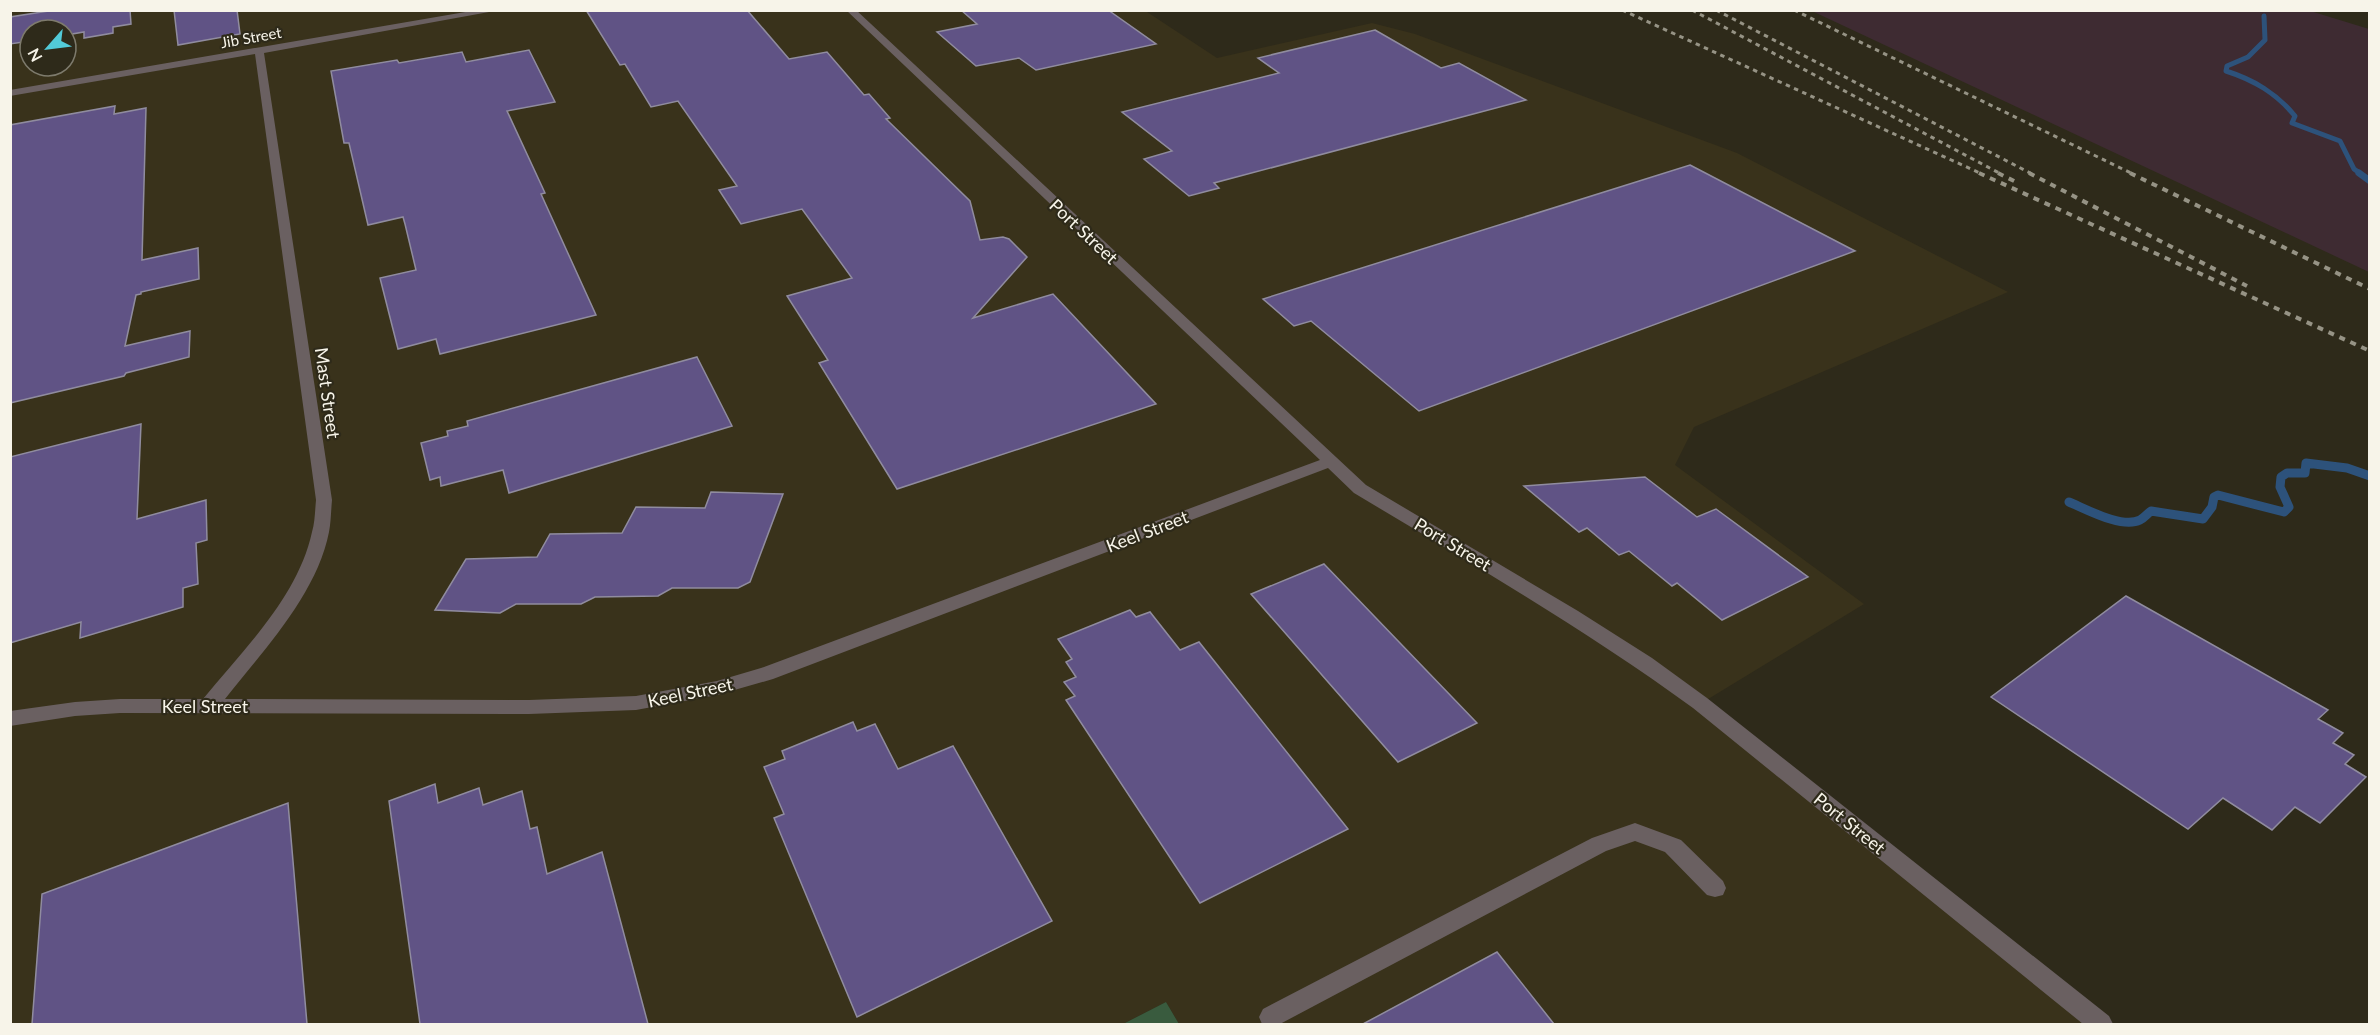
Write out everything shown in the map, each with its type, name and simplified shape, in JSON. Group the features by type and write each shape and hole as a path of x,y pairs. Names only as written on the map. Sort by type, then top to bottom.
{"street":[{"name":"Jib Street","path":"10,93 496,10"},
{"name":"Port Street","path":"850,10 1360,489 1572,616 1691,697 2101,1024"},
{"name":"Mast Street","path":"208,706 280,614 302,581 322,535 326,501 316,447 259,51"},
{"name":"Keel Street","path":"10,719 75,709 120,706 529,707 636,703 679,697 766,674 1330,462"},
{"path":"1271,1017 1599,844 1635,832 1672,846 1715,888"}],"shaded area":[{"path":"1144,10 1217,58 1372,23 1415,34 1737,153 2008,292 1694,427 1675,465 1864,604 1700,704 2101,1024 1179,1024 1166,1002 1123,1024 11,1024 10,11"},
{"path":"2307,10 2369,29 2369,272 1812,11"}],"green space":[{"path":"1166,1002 1179,1024 1123,1024"}],"building":[{"path":"55,10 130,10 131,24 113,27 113,33 84,38 84,32 78,33 78,18 18,18 18,43 10,44 10,17"},
{"path":"174,10 237,10 240,34 178,45"},
{"path":"586,10 747,10 789,59 827,52 864,95 869,94 890,118 886,119 970,201 980,240 1003,237 1009,239 1027,257 973,318 1053,294 1156,404 897,489 819,363 828,360 787,296 852,278 802,209 741,224 719,190 737,186 678,101 651,107 625,64 620,65"},
{"path":"961,10 1108,10 1156,44 1036,70 1019,58 976,66 937,32 977,24"},
{"path":"1375,30 1441,68 1459,63 1526,100 1214,183 1219,188 1189,196 1144,159 1172,151 1122,112 1279,73 1258,58"},
{"path":"529,50 555,102 507,111 545,193 541,194 596,315 440,354 436,339 398,349 380,278 416,270 405,224 403,217 368,225 349,143 344,143 331,71 397,60 399,63 462,52 466,62"},
{"path":"115,106 114,114 146,108 142,260 198,248 199,279 136,295 125,346 190,331 189,357 126,373 124,376 10,403 10,125"},
{"path":"1690,165 1855,251 1419,411 1311,321 1294,326 1263,299"},
{"path":"697,357 732,426 509,493 503,470 441,486 440,477 430,480 421,443 448,436 447,431 468,426 467,421"},
{"path":"141,424 137,519 206,500 207,540 196,543 198,584 183,588 183,607 80,638 81,622 10,643 10,457"},
{"path":"1645,477 1697,517 1716,509 1808,577 1722,620 1677,583 1672,586 1629,551 1619,555 1587,528 1579,532 1524,486"},
{"path":"711,492 783,494 750,582 738,588 672,588 658,596 595,597 581,604 516,604 500,613 435,610 466,559 537,557 550,534 622,533 636,507 705,508"},
{"path":"1324,564 1477,723 1398,762 1251,594"},
{"path":"2126,596 2328,710 2318,719 2343,733 2333,743 2354,755 2345,764 2366,777 2320,823 2295,807 2272,830 2223,798 2188,829 1991,697"},
{"path":"1130,610 1136,617 1150,612 1180,650 1199,642 1348,829 1200,903 1066,700 1075,696 1064,682 1076,677 1066,662 1072,659 1058,639"},
{"path":"853,722 857,731 875,724 898,769 953,746 1052,921 857,1017 774,818 784,814 764,767 785,759 782,751"},
{"path":"435,784 438,803 479,788 483,805 522,791 530,829 537,827 547,874 602,852 648,1024 420,1024 389,801"},
{"path":"288,803 307,1024 32,1024 42,894"},
{"path":"1497,952 1554,1024 1363,1024"}],"waterway":[{"path":"2264,16 2265,40 2248,57 2227,66 2226,71 2255,83 2272,94 2295,116 2292,123 2340,141 2354,169 2361,174"},
{"path":"2359,173 2370,181"},
{"path":"2069,502 2104,517 2124,522 2140,520 2151,511 2203,519 2212,507 2214,497 2218,495 2284,512 2289,507 2280,487 2281,477 2287,473 2305,473 2306,463 2347,468 2370,476"}],"railway":[{"path":"1622,10 1982,174"},
{"path":"1692,10 2001,174"},
{"path":"1716,10 2032,174"},
{"path":"1794,10 2133,174"},
{"path":"1979,173 2370,351"},
{"path":"1998,173 2016,182"},
{"path":"2029,173 2247,286"},
{"path":"2130,173 2370,289"}]}
